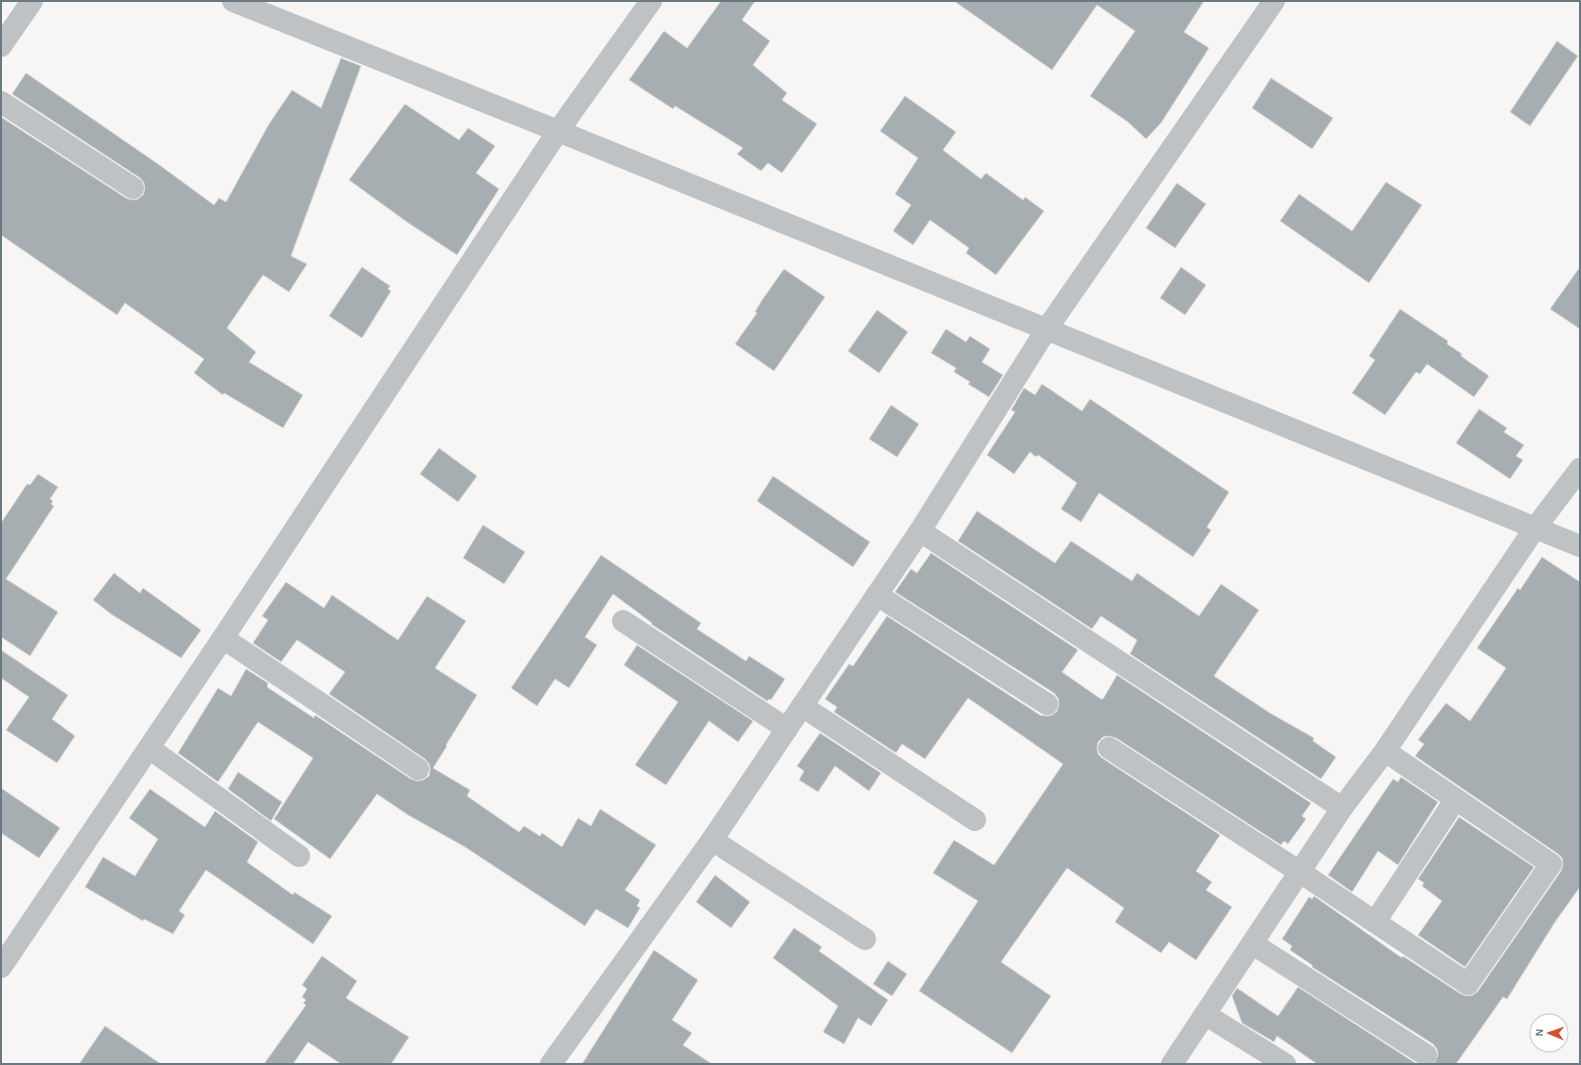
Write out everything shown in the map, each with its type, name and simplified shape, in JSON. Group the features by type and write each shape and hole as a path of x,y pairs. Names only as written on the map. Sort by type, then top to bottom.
{"street":[{"path":"1,46 32,1"},
{"path":"233,1 558,131 1580,546"},
{"path":"1,967 223,638 558,131 651,1"},
{"path":"551,1064 712,840 920,531 1046,330 1274,1"},
{"path":"1,102 133,188"},
{"path":"1172,1064 1206,1015 1342,808 1384,751 1535,528 1580,469"},
{"path":"920,531 1342,808"},
{"path":"877,595 1047,704"},
{"path":"623,621 787,729"},
{"path":"223,638 418,769"},
{"path":"802,706 975,820"},
{"path":"149,748 299,856"},
{"path":"1109,748 1300,872 1468,984 1551,864 1384,751"},
{"path":"1375,922 1455,800"},
{"path":"712,840 865,939"},
{"path":"1253,944 1426,1056"},
{"path":"1206,1015 1285,1064"}],"building":[{"path":"721,1 755,1 742,20 770,41 753,65 787,93 782,100 817,124 782,173 768,163 761,171 737,154 743,148 675,106 673,109 629,80 664,31 687,48"},
{"path":"954,1 1204,1 1184,32 1209,48 1161,123 1146,139 1128,122 1090,96 1135,31 1097,5 1052,70"},
{"path":"1557,41 1578,56 1530,126 1510,112"},
{"path":"341,58 361,66 291,256 307,264 289,292 263,275 227,328 256,352 249,362 303,395 283,428 224,393 223,395 194,373 204,359 125,303 117,315 1,235 1,117 126,198 132,200 138,199 143,195 145,189 144,183 140,178 12,94 26,73 158,164 214,205 219,198 226,202 269,124 292,90 321,108"},
{"path":"1271,78 1333,118 1312,149 1252,108"},
{"path":"905,96 956,132 943,150 981,179 986,173 1023,200 1025,197 1044,211 996,275 966,253 969,248 930,220 913,245 893,231 911,205 895,194 918,158 880,131"},
{"path":"405,104 459,140 468,128 495,146 476,173 499,189 457,255 407,222 349,180"},
{"path":"1386,182 1422,205 1369,283 1280,221 1299,194 1352,231"},
{"path":"1177,183 1206,204 1175,248 1146,228"},
{"path":"362,267 390,286 388,289 391,291 362,338 329,316"},
{"path":"1181,267 1206,285 1185,315 1160,298"},
{"path":"1580,267 1580,329 1550,309"},
{"path":"784,269 825,297 774,371 735,344 757,313 755,312 762,300"},
{"path":"1400,309 1448,341 1447,344 1462,354 1461,356 1489,376 1474,397 1427,364 1420,374 1416,372 1385,415 1352,393 1375,360 1369,356"},
{"path":"877,310 908,332 879,373 848,351"},
{"path":"946,329 966,342 970,336 990,349 982,362 1003,375 989,397 968,384 970,382 954,372 956,368 931,353"},
{"path":"1042,384 1082,411 1090,399 1229,492 1207,527 1211,530 1193,557 1099,493 1081,522 1061,509 1077,483 1038,455 1036,457 1030,452 1014,474 987,455 1015,412 1011,410 1024,388 1035,395"},
{"path":"891,405 919,424 897,457 869,439"},
{"path":"1479,409 1507,428 1504,432 1524,445 1516,456 1523,460 1510,479 1456,443"},
{"path":"439,448 477,476 458,502 420,474"},
{"path":"38,474 58,487 50,499 53,501 51,504 54,506 6,579 58,612 30,656 1,637 1,523 27,484 30,485"},
{"path":"773,476 870,542 853,567 757,501"},
{"path":"977,511 1055,563 1071,541 1132,581 1137,573 1199,616 1221,584 1259,610 1214,676 1270,713 1314,738 1313,741 1336,757 1321,779 1130,654 1137,640 1101,616 1092,629 958,541"},
{"path":"483,525 525,552 504,584 463,558"},
{"path":"931,553 1078,650 1062,672 1101,699 1103,699 1117,675 1311,803 1302,816 1306,819 1288,844 1284,841 1281,845 1116,738 1109,736 1103,737 1098,742 1097,748 1098,754 1102,758 1220,835 1196,871 1212,882 1206,890 1232,907 1196,960 1169,942 1161,953 1115,922 1124,908 1067,868 1001,962 1051,996 1012,1053 919,991 978,901 933,873 954,840 994,865 1063,764 968,698 925,759 902,744 896,753 834,712 837,707 825,699 849,664 853,666 887,616 1040,715 1052,715 1057,711 1059,704 1058,698 1054,693 895,592 911,569 917,573"},
{"path":"601,555 701,623 697,629 746,661 749,656 785,679 771,700 769,699 767,701 651,624 652,623 613,594 585,637 597,645 569,688 555,679 537,706 511,688"},
{"path":"1542,557 1580,582 1580,887 1555,922 1507,999 1503,997 1456,1064 1434,1064 1438,1055 1437,1049 1433,1044 1312,967 1312,965 1290,950 1292,946 1282,939 1309,897 1312,899 1314,896 1402,958 1403,956 1461,994 1467,996 1473,995 1478,991 1561,871 1563,865 1562,858 1558,854 1415,756 1424,744 1418,740 1446,703 1470,721 1506,668 1477,648 1518,588 1520,590"},
{"path":"114,573 140,593 143,588 201,630 181,658 111,614 93,600"},
{"path":"286,582 324,608 332,595 398,640 427,596 466,621 435,668 477,695 433,768 470,790 467,796 519,832 524,826 540,836 542,833 562,847 578,818 591,826 600,809 656,845 625,890 640,900 637,906 640,908 628,928 596,909 585,926 465,847 408,815 377,794 330,859 274,819 313,758 258,722 218,782 178,753 218,688 231,696 246,669 268,683 267,687 314,718 315,715 411,779 417,781 423,780 429,776 429,764 425,759 329,694 345,672 297,640 281,662 253,643 268,620 262,616"},
{"path":"637,645 753,721 738,742 709,721 666,785 635,765 678,702 624,665"},
{"path":"1,650 68,695 52,719 75,736 57,763 6,730 29,697 1,678"},
{"path":"820,733 881,773 869,791 835,766 818,792 799,780 804,771 797,766"},
{"path":"238,772 282,802 271,821 228,789"},
{"path":"1401,777 1438,802 1398,865 1378,851 1352,892 1328,875 1393,779 1398,782"},
{"path":"1,788 60,828 39,858 1,833"},
{"path":"150,789 205,827 215,811 258,842 247,862 293,895 294,892 332,916 313,944 206,870 179,911 185,915 173,934 144,919 143,921 85,887 103,857 135,876 158,839 129,818"},
{"path":"1459,817 1534,867 1465,967 1418,935 1442,901 1422,886 1424,883 1418,879"},
{"path":"715,875 750,902 731,928 696,902"},
{"path":"794,928 822,947 819,951 888,1000 871,1026 858,1018 844,1044 823,1032 838,1006 773,958"},
{"path":"654,950 698,980 672,1020 692,1033 683,1045 712,1064 582,1064"},
{"path":"322,956 357,981 346,998 409,1037 391,1064 341,1064 308,1042 293,1064 264,1064 306,1005 303,1003 306,1000 302,997 307,989 302,985"},
{"path":"888,961 907,974 892,996 873,984"},
{"path":"1298,987 1417,1064 1317,1064 1277,1036 1274,1042 1242,1023 1232,996 1237,988 1278,1016"},
{"path":"105,1026 161,1064 79,1064"}]}
